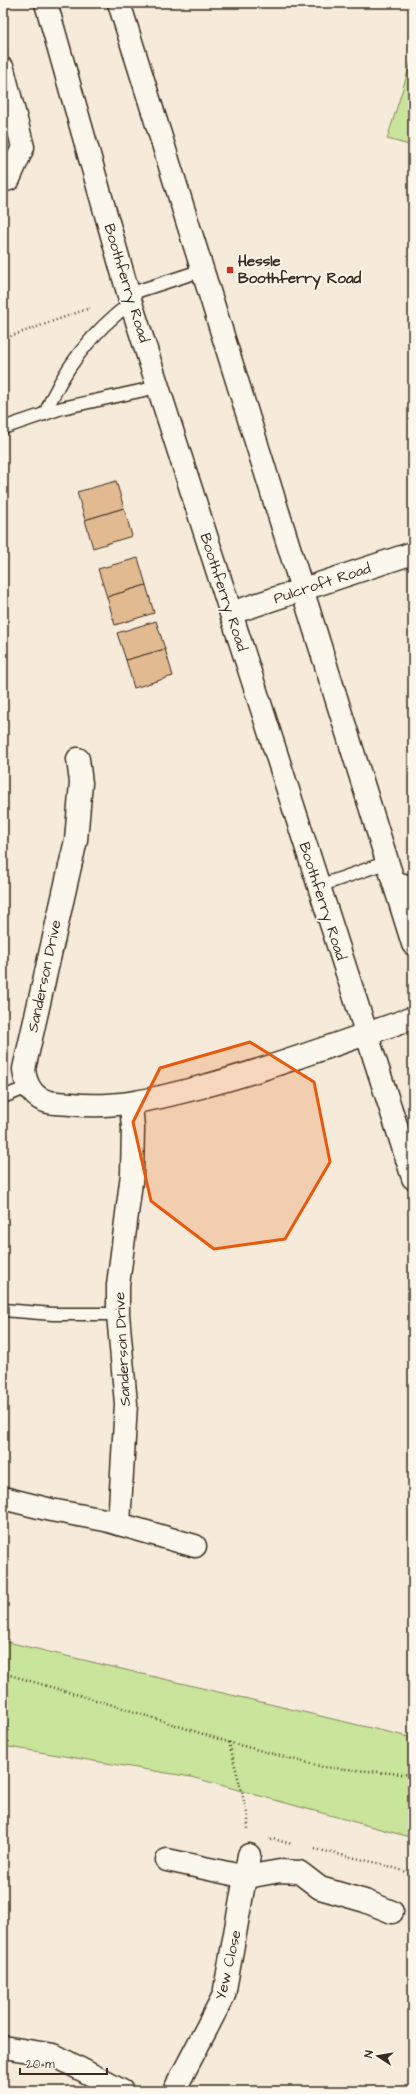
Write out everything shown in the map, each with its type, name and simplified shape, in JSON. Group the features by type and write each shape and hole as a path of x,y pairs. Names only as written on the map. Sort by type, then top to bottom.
{"street":[{"name":"Boothferry Road","path":"46,3 130,299 413,1178"},
{"path":"119,3 388,862 404,885 413,944"},
{"path":"3,70 23,147 9,179 3,181"},
{"name":"Pulcroft Road","path":"231,613 413,554"},
{"name":"Sanderson Drive","path":"28,1087 24,1070 76,840 81,783 78,759"},
{"path":"28,1087 37,1096 48,1102 81,1105 131,1104 228,1080 298,1059 413,1018"},
{"name":"Sanderson Drive","path":"119,1524 126,1404 118,1314 120,1271 133,1159 131,1104"},
{"path":"3,1498 51,1510 119,1524 195,1546"},
{"name":"Yew Close","path":"174,2091 224,1995 249,1855"},
{"path":"167,1860 246,1877 280,1871 299,1872 320,1888 365,1901 392,1912"},
{"path":"3,2047 54,2055 122,2091"}],"lane":[{"path":"45,414 51,398 78,355 130,299 203,270"},
{"path":"3,428 62,408 158,387"},
{"path":"319,886 388,862"},
{"path":"3,1097 28,1087"},
{"path":"3,1310 53,1314 118,1314"}],"path":[{"path":"3,338 130,299"},
{"path":"3,1673 116,1706 228,1742 323,1767 413,1775"},
{"path":"228,1742 248,1817"},
{"path":"249,1855 273,1839 295,1844"},
{"path":"310,1848 382,1864 413,1874"}],"highlighted area":[{"path":"250,1042 314,1082 330,1162 285,1239 214,1249 151,1201 133,1122 160,1068"}],"green space":[{"path":"413,56 413,146 387,139"},
{"path":"3,1641 413,1738 413,1838 191,1777 3,1746"}],"building":[{"path":"116,481 124,508 85,520 77,492"},
{"path":"124,508 132,536 93,548 85,520"},
{"path":"138,558 146,585 107,597 98,569"},
{"path":"146,585 154,613 115,625 107,597"},
{"path":"156,621 165,649 126,660 117,633"},
{"path":"165,649 173,676 134,688 126,660"}],"place":[{"name":"Hessle Boothferry Road","path":"230,270"}]}
